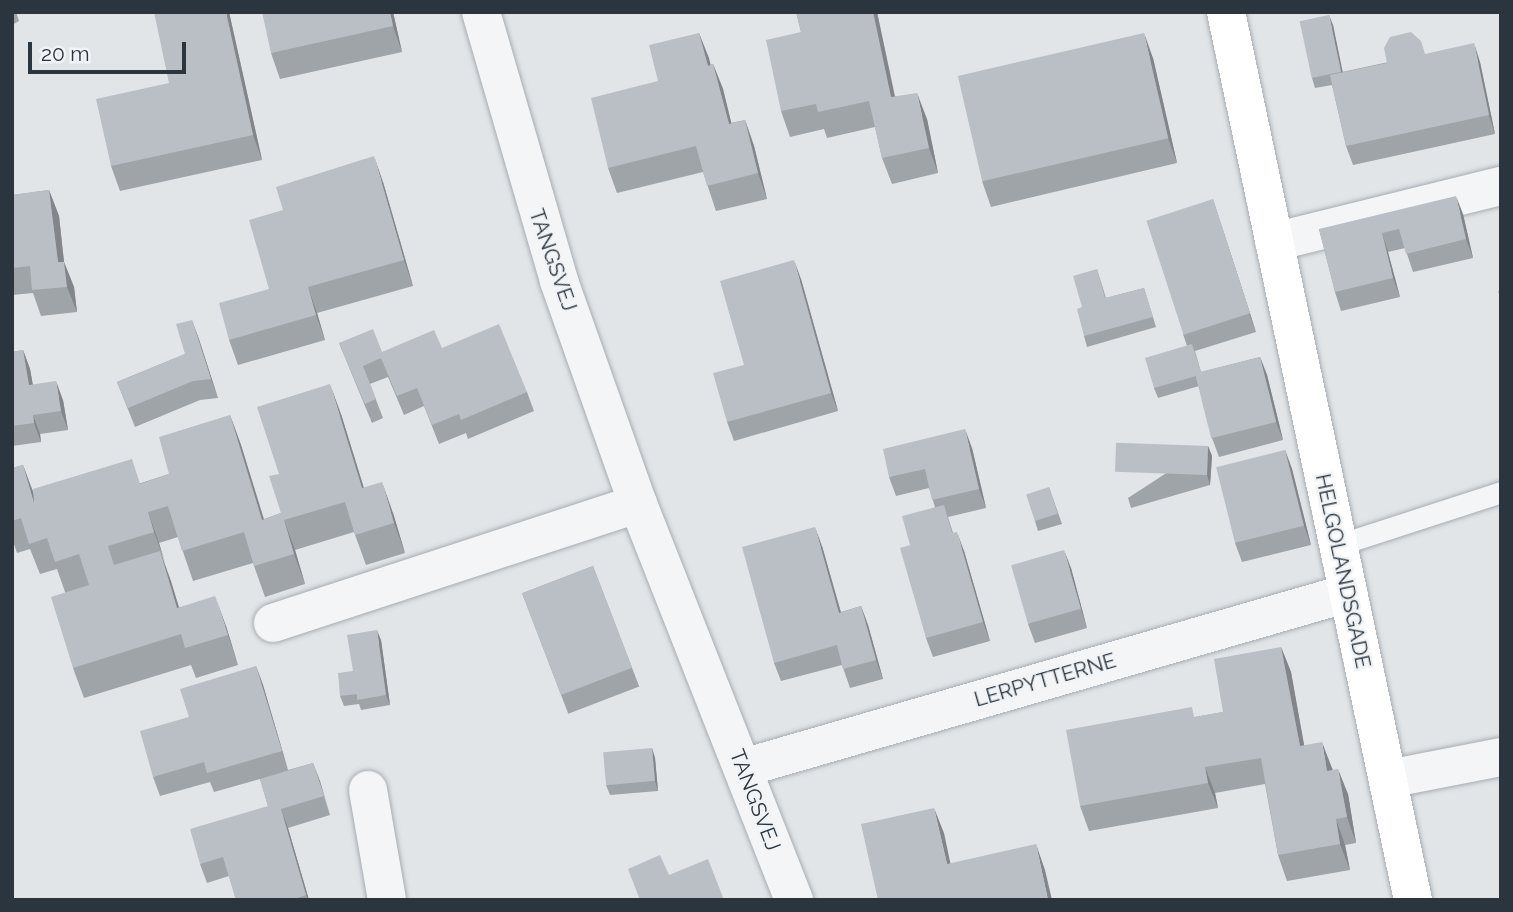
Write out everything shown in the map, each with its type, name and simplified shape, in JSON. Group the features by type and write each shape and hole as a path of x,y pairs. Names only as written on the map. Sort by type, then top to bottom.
{"street":[{"name":"TANGSVEJ","path":"481,12 539,222 638,504 794,900"},
{"name":"HELGOLANDSGADE","path":"1226,12 1413,900"},
{"path":"1274,242 1501,186"},
{"path":"273,623 638,504"},
{"name":"LERPYTTERNE","path":"743,768 1348,593"},
{"path":"1388,779 1501,757"},
{"path":"368,790 387,900"}],"lane":[{"path":"1338,545 1501,492"}],"building":[{"path":"154,12 226,12 253,135 111,166 96,99 169,83"},
{"path":"262,12 390,12 393,26 271,53"},
{"path":"796,12 873,12 891,97 917,93 929,148 882,158 869,101 818,112 816,104 781,111 766,40 801,32"},
{"path":"1329,15 1341,72 1312,78 1300,21"},
{"path":"1411,32 1421,41 1425,54 1474,43 1489,115 1346,146 1330,75 1387,63 1384,48 1390,37"},
{"path":"699,33 708,66 713,64 729,124 745,120 758,173 707,186 696,146 608,168 591,98 658,81 649,45"},
{"path":"1144,33 1168,138 982,181 958,76"},
{"path":"374,156 404,260 308,287 316,315 229,340 219,303 269,289 249,220 283,210 276,187"},
{"path":"49,190 58,262 64,262 67,287 32,290 30,266 12,268 12,195"},
{"path":"1456,196 1466,239 1406,254 1399,229 1382,233 1393,278 1335,292 1319,229"},
{"path":"1213,199 1250,313 1184,335 1146,221"},
{"path":"794,260 831,393 727,422 713,373 744,365 720,281"},
{"path":"1097,269 1105,298 1144,288 1153,317 1084,336 1077,309 1082,307 1073,276"},
{"path":"192,320 211,379 193,381 128,408 117,382 185,354 176,324"},
{"path":"499,324 527,392 461,420 459,414 432,425 417,388 397,396 381,358 363,366 376,399 365,404 339,343 373,329 382,352 434,330 442,348"},
{"path":"1192,344 1201,372 1195,374 1196,376 1154,388 1145,358"},
{"path":"23,350 29,385 56,381 61,411 33,415 34,423 12,426 12,352"},
{"path":"1260,357 1276,422 1211,438 1195,373"},
{"path":"330,384 362,488 382,482 394,523 355,535 345,502 284,520 294,554 254,566 244,532 182,551 168,506 148,512 154,532 108,546 114,565 160,551 177,608 215,596 228,635 185,648 181,634 73,668 51,597 89,585 79,554 55,562 47,538 29,544 21,518 12,521 12,468 23,465 34,503 33,489 132,459 140,484 169,474 159,437 230,415 262,520 281,513 269,476 279,474 257,407"},
{"path":"965,429 979,489 932,500 925,469 889,477 883,449"},
{"path":"1116,443 1208,446 1207,475 1115,472"},
{"path":"1285,450 1304,526 1235,543 1216,467"},
{"path":"1049,487 1058,514 1035,521 1026,494"},
{"path":"944,505 952,533 957,532 983,622 926,638 900,548 910,545 902,516"},
{"path":"815,527 839,613 861,606 876,660 843,669 837,645 774,663 742,547"},
{"path":"1064,550 1081,609 1028,624 1011,565"},
{"path":"593,566 632,668 561,695 522,593"},
{"path":"377,630 386,695 357,700 357,694 340,696 338,673 353,671 347,635"},
{"path":"1281,647 1300,746 1322,742 1327,771 1338,769 1347,817 1336,819 1340,844 1278,855 1261,758 1205,767 1208,783 1080,806 1066,730 1192,707 1194,717 1223,712 1214,659"},
{"path":"256,666 282,751 207,773 204,762 153,777 140,731 189,717 180,689"},
{"path":"652,748 655,781 606,785 603,752"},
{"path":"313,763 324,796 281,809 306,895 291,900 236,900 223,857 200,864 190,829 268,806 260,779"},
{"path":"934,808 947,864 1036,844 1048,900 878,900 861,824"},
{"path":"660,855 669,875 708,859 724,900 640,900 628,869"}]}
